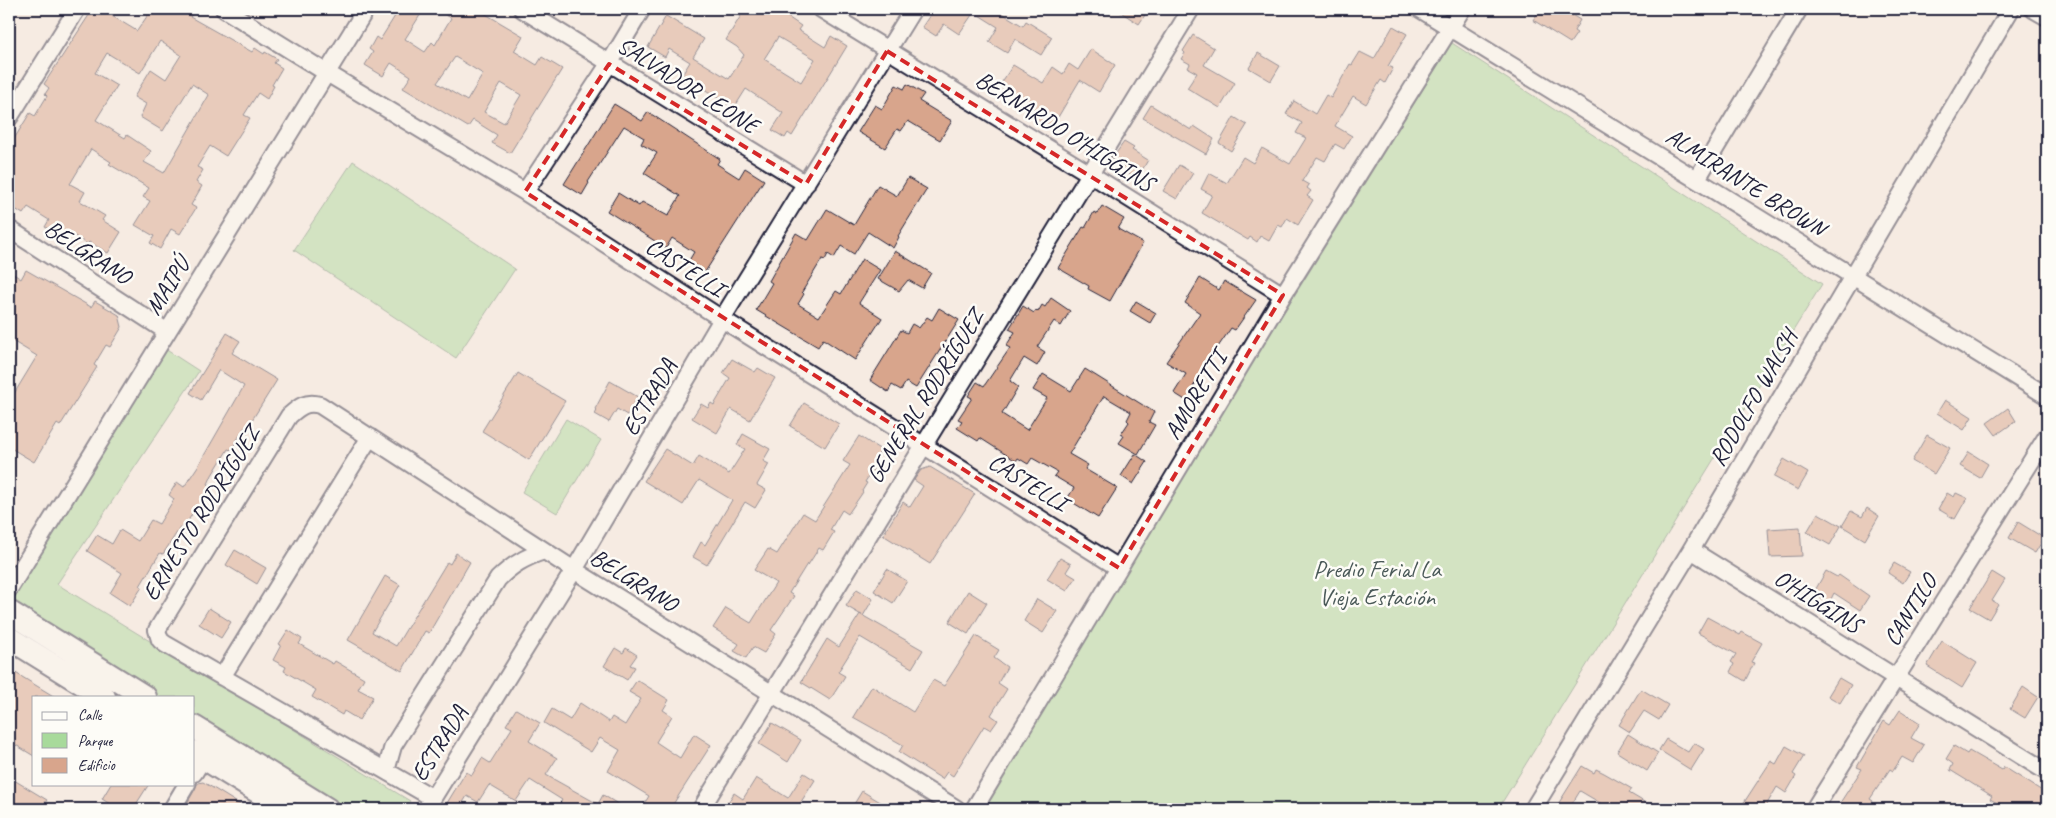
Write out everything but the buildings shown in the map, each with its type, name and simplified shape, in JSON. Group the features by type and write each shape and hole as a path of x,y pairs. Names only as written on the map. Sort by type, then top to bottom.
{"main road":[{"path":"9,612 143,696"},
{"path":"9,638 102,696"},
{"path":"195,731 201,756 286,809"},
{"path":"201,756 327,809"}],"street":[{"path":"9,118 77,9"},
{"name":"CASTELLI","path":"224,9 525,192 722,319 1119,568"},
{"name":"MAIPÚ","path":"9,589 166,331 366,9"},
{"name":"SALVADOR LEONE","path":"522,9 806,184"},
{"path":"525,192 609,64 642,9"},
{"name":"BERNARDO O'HIGGINS","path":"821,9 1283,295"},
{"name":"ESTRADA","path":"429,804 574,570 722,319 913,9"},
{"name":"GENERAL RODRÍGUEZ","path":"701,809 1191,9"},
{"name":"ALMIRANTE BROWN","path":"1420,9 2047,396"},
{"name":"AMORETTI","path":"974,809 1283,295 1462,9"},
{"path":"1697,179 1799,9"},
{"name":"RODOLFO WALSH","path":"1533,809 1691,550 2011,9"},
{"path":"2033,9 2047,18"},
{"name":"BELGRANO","path":"9,229 166,331"},
{"name":"BELGRANO","path":"289,416 301,405 312,403 320,405 544,551 770,694 957,809"},
{"name":"ERNESTO RODRÍGUEZ","path":"222,677 165,644 158,635 157,630 289,416"},
{"name":"CANTILO","path":"1814,809 2047,436"},
{"path":"370,437 222,677 386,771 429,804"},
{"name":"O'HIGGINS","path":"1691,550 2047,772"},
{"path":"386,771 393,746 498,579 510,567 527,557 544,551"},
{"path":"172,809 186,786"}],"highlighted area":[{"path":"887,51 1283,295 1119,568 525,192 609,64 806,184"}],"green space":[{"name":"Predio Ferial La Vieja Estación","path":"1452,43 1822,284 1498,809 974,809"},
{"path":"353,161 515,269 456,358 294,250"},
{"path":"165,349 199,371 57,584 410,801 404,809 341,809 195,719 195,696 157,696 9,604 9,601"},
{"path":"566,419 601,440 557,513 522,492"}]}
